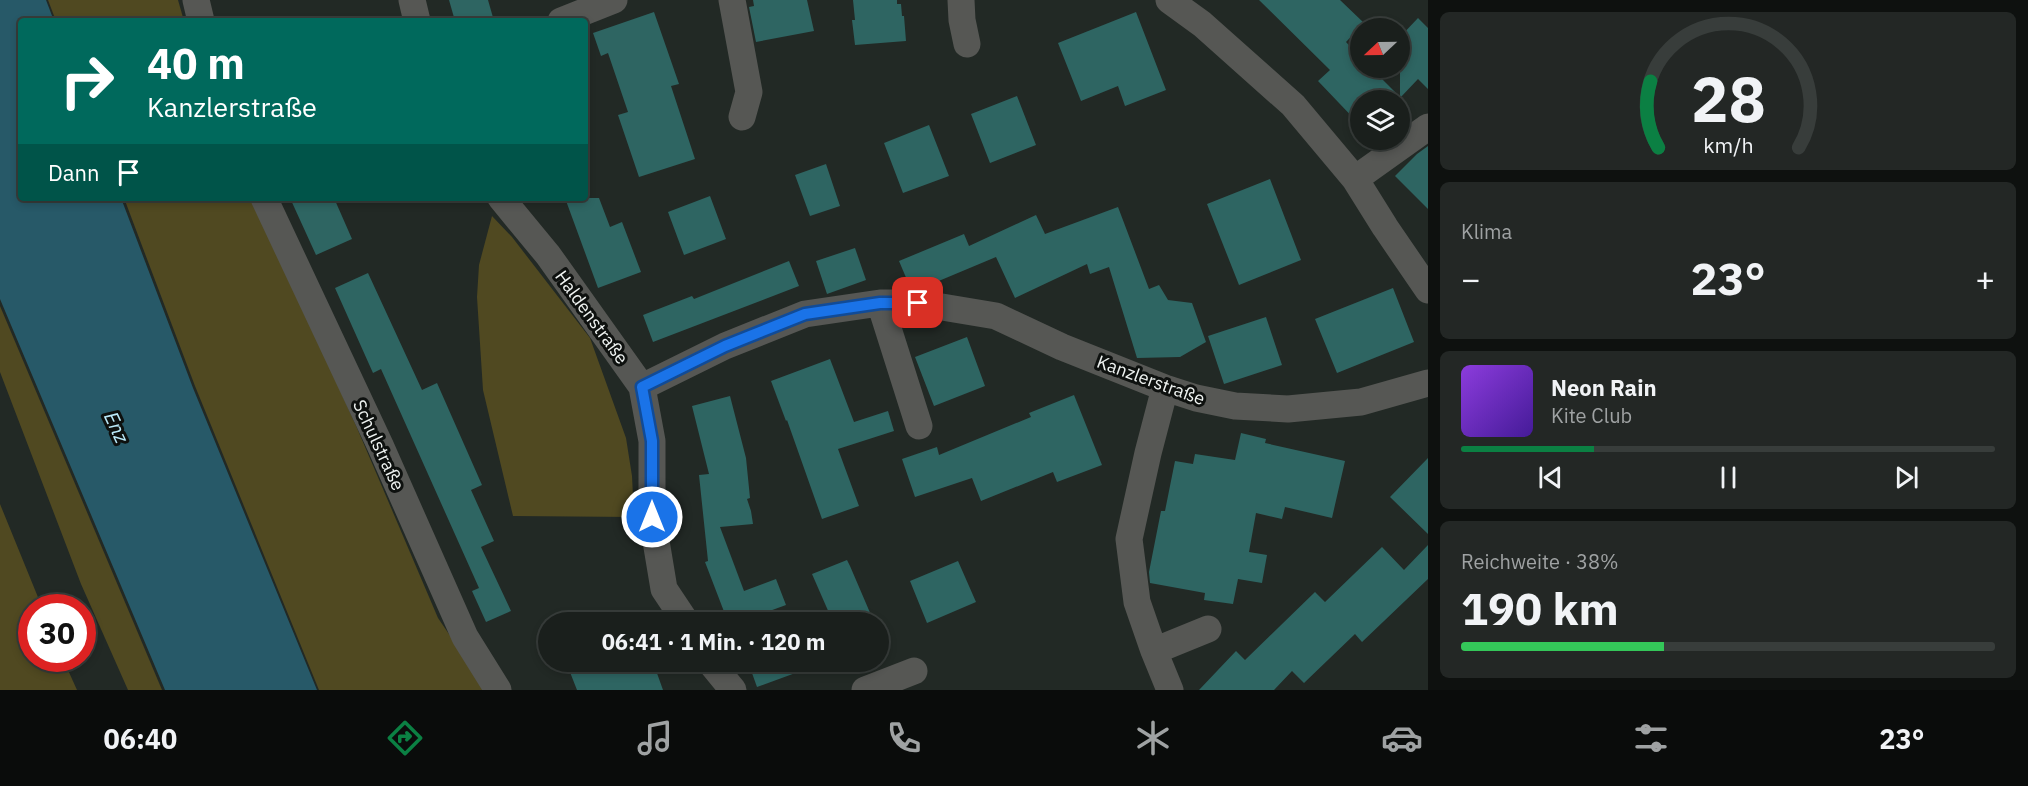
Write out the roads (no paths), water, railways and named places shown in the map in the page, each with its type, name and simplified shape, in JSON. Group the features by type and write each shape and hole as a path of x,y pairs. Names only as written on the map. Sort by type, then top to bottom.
{"street":[{"path":"196,0 200,18"},
{"path":"412,0 416,18"},
{"path":"569,18 614,0"},
{"path":"732,0 749,92 742,117"},
{"path":"961,0 967,44"},
{"path":"1169,0 1202,24 1293,105 1355,179 1428,290"},
{"path":"1355,179 1428,127"},
{"name":"Schulstraße","path":"265,201 380,446 465,637 498,690"},
{"name":"Haldenstraße","path":"503,201 548,255 642,387 652,441 652,517 664,589 679,612"},
{"path":"880,303 920,426"},
{"name":"Kanzlerstraße","path":"642,387 725,346 805,314 880,303 918,303 996,316 1062,347 1165,388 1196,398 1235,406 1288,409 1361,402 1428,382"},
{"path":"1165,388 1129,539 1137,602 1170,690"},
{"path":"1154,651 1208,629"},
{"path":"865,690 914,671"},
{"path":"718,672 733,690"}],"water":[{"name":"Enz","path":"0,0 46,0 53,18 18,18 18,201 122,201 193,388 317,690 165,690 0,299"}]}
